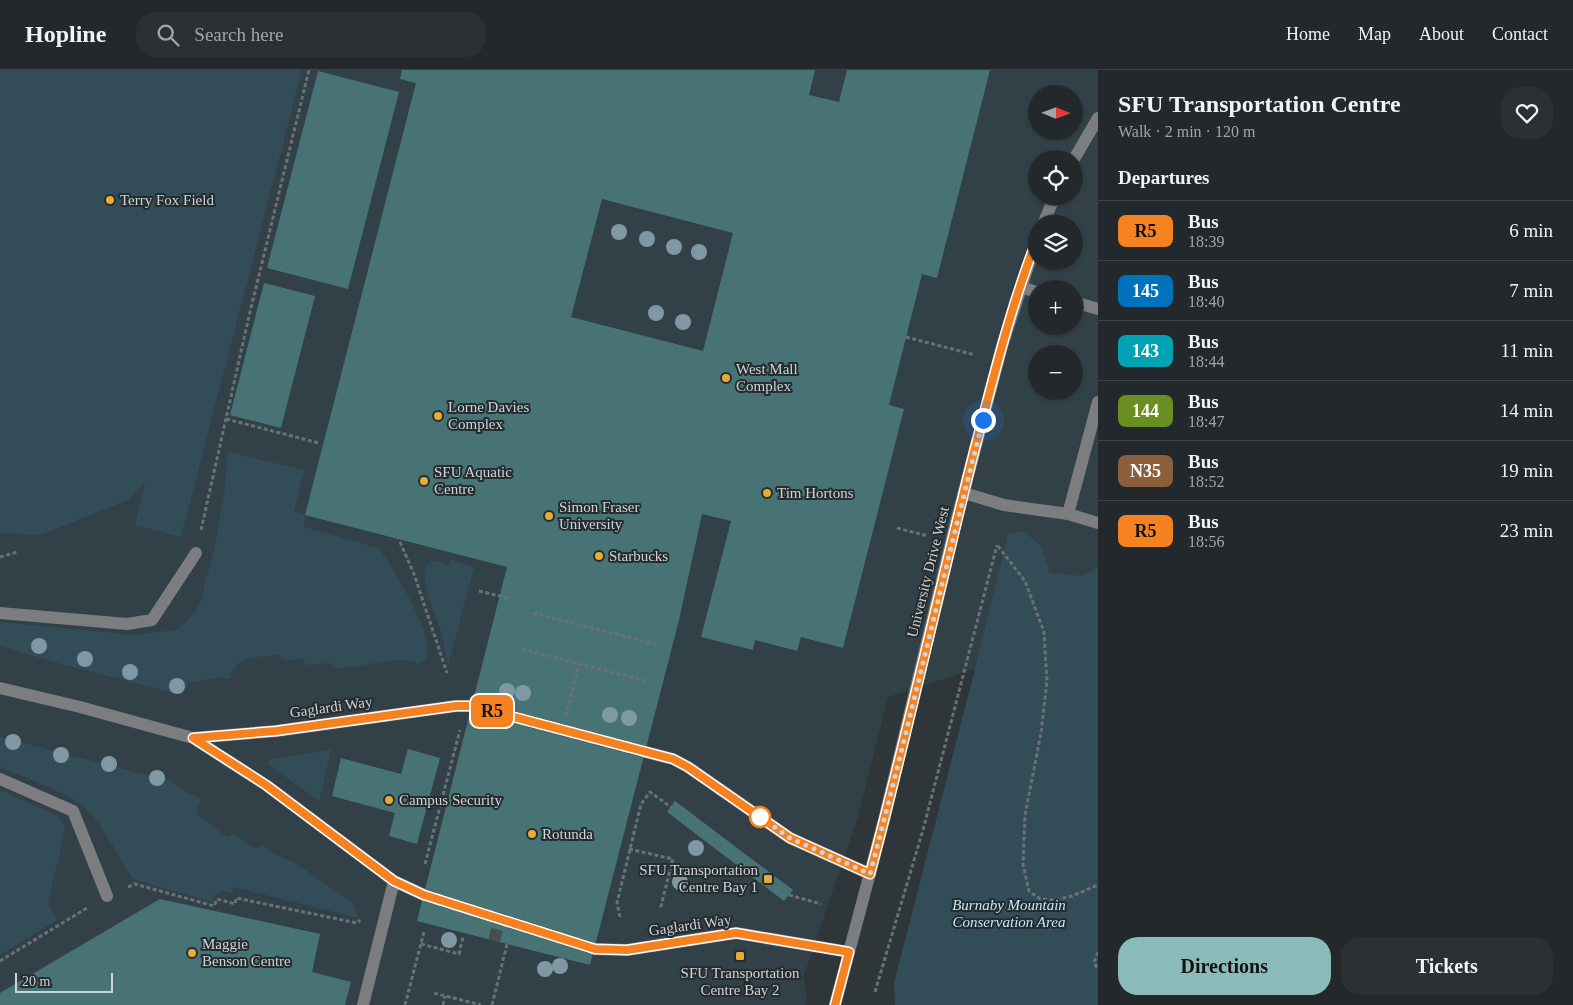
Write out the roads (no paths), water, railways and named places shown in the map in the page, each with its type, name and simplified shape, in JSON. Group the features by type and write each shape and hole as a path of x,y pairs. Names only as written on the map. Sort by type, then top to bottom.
{"street":[{"path":"1079,150 1098,118"},
{"name":"University Drive West","path":"835,1005 870,874 1002,346 1028,266"},
{"path":"1021,287 1028,289"},
{"path":"1083,305 1098,309"},
{"path":"1068,514 1098,402"},
{"path":"964,493 1004,505 1068,514 1098,523"},
{"path":"0,613 127,624 152,620 196,553"},
{"name":"Gaglardi Way","path":"0,688 80,707 193,738 266,785 394,881 424,895"},
{"name":"Gaglardi Way","path":"193,738 276,731 456,706 472,706"},
{"path":"645,752 673,759 688,767 790,838 870,874"},
{"path":"0,779 73,811 107,896"},
{"path":"363,1005 394,881"},
{"name":"Gaglardi Way","path":"595,949 627,950 736,933 849,952"}],"tunnel":[{"path":"472,706 645,752"},
{"path":"424,895 595,949"},
{"path":"494,941 500,919"}],"place":[{"name":"Terry Fox Field","path":"110,200"},
{"name":"West Mall Complex","path":"726,378"},
{"name":"Lorne Davies Complex","path":"438,416"},
{"name":"SFU Aquatic Centre","path":"424,481"},
{"name":"Tim Hortons","path":"767,493"},
{"name":"Simon Fraser University","path":"549,516"},
{"name":"Starbucks","path":"599,556"},
{"name":"Campus Security","path":"389,800"},
{"name":"Rotunda","path":"532,834"},
{"name":"SFU Transportation Centre Bay 1","path":"768,879"},
{"name":"Maggie Benson Centre","path":"192,953"},
{"name":"SFU Transportation Centre Bay 2","path":"740,956"}],"park label":[{"name":"Burnaby Mountain Conservation Area","path":"1009,914"}]}
